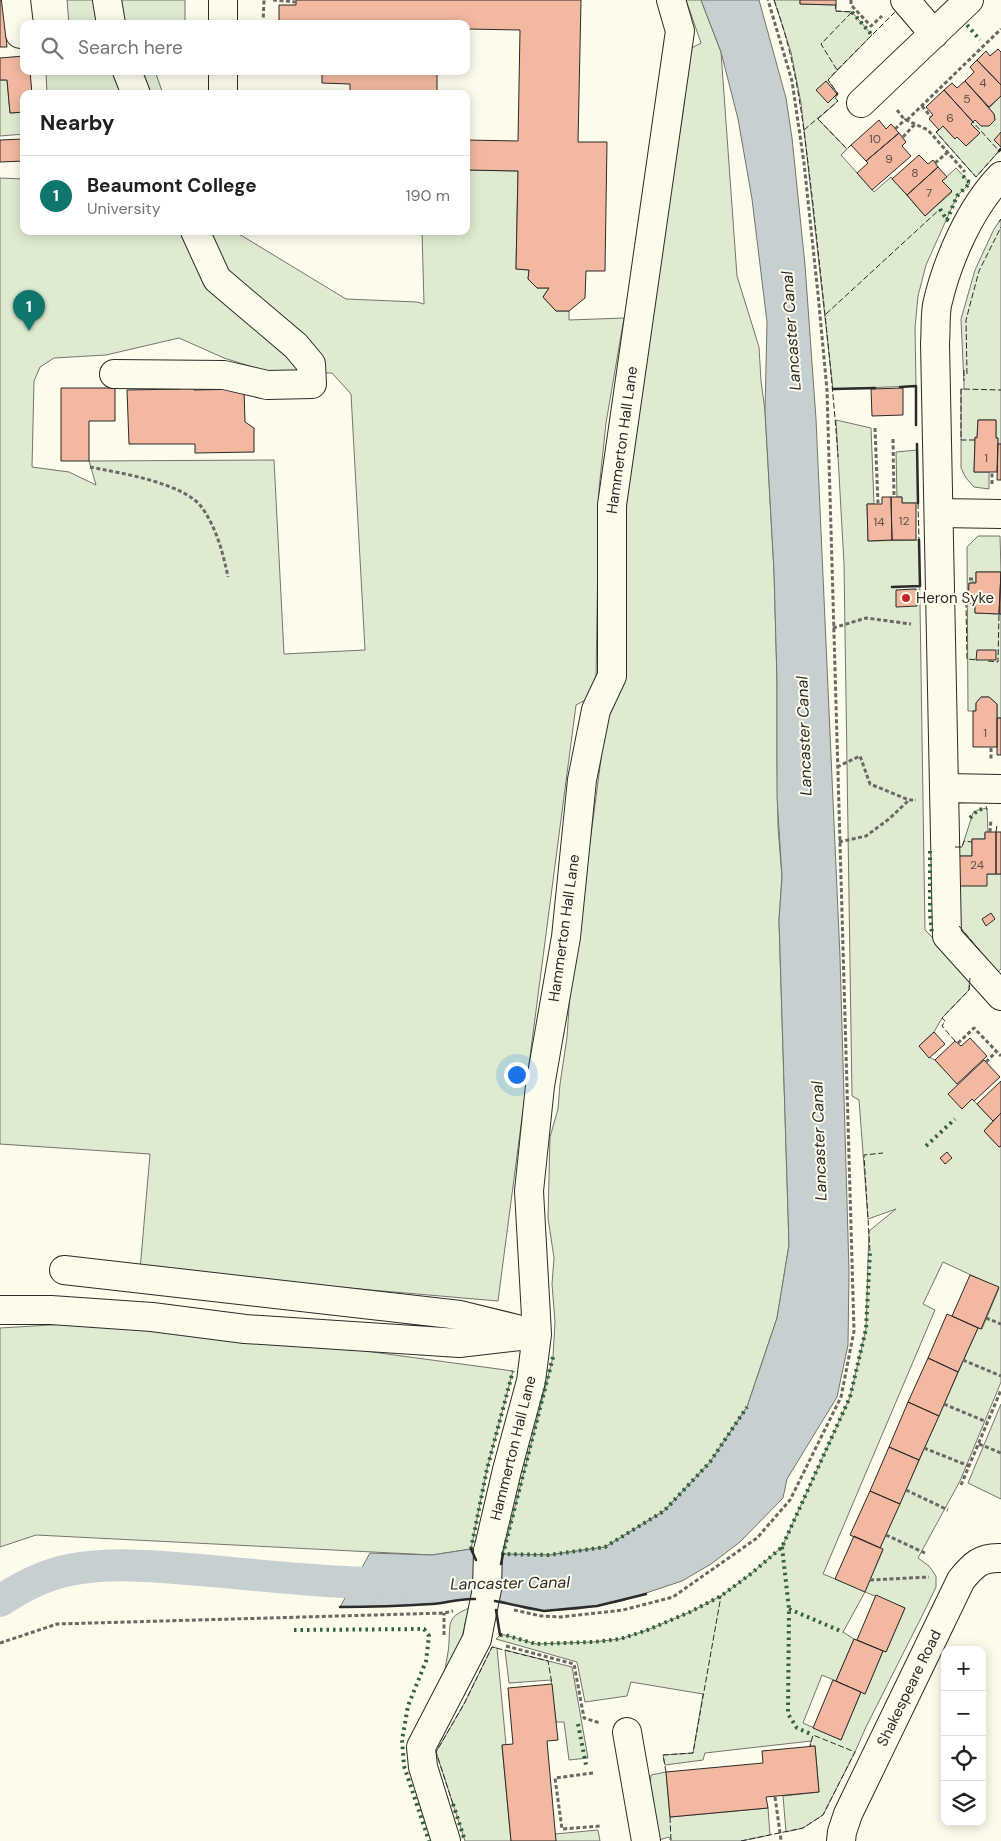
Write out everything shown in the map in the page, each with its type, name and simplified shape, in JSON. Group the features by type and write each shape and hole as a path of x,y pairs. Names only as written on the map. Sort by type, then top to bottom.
{"street":[{"path":"16,0 20,34"},
{"path":"107,0 110,20"},
{"path":"223,0 223,20"},
{"name":"Hammerton Hall Lane","path":"446,1841 423,1767 421,1747 487,1589 488,1551 507,1470 532,1381 537,1334 529,1190 540,1086 566,936 582,780 596,710 612,676 612,505 680,31 671,0"},
{"path":"860,103 968,0"},
{"path":"896,5 934,34"},
{"path":"129,75 134,90"},
{"path":"223,75 223,90"},
{"path":"1001,176 971,216 945,276 937,307 935,343 940,513 947,936 1001,996"},
{"path":"114,374 224,375 268,385 312,384 311,364 276,327 217,279 197,235"},
{"path":"940,513 1001,514"},
{"path":"945,788 1001,789"},
{"path":"64,1270 460,1315 537,1334"},
{"path":"0,1310 51,1310 152,1317 246,1329 459,1343 537,1334"},
{"name":"Shakespeare Road","path":"841,1841 848,1814 961,1580 973,1565 990,1557 1001,1558"},
{"path":"627,1732 646,1841"}],"path":[{"path":"263,20 264,0"},
{"path":"272,0 296,2"},
{"path":"508,1609 560,1618 623,1610 673,1597 757,1538 790,1500 840,1397 854,1331 827,390 804,163 792,81 768,0"},
{"path":"851,0 851,5 871,26 896,5"},
{"path":"895,129 948,84 969,60 1001,29"},
{"path":"978,51 983,55"},
{"path":"969,60 972,64"},
{"path":"893,106 907,120 928,130 971,179"},
{"path":"922,106 931,117"},
{"path":"903,137 916,124"},
{"path":"935,163 948,152"},
{"path":"875,428 878,504"},
{"path":"893,439 894,497"},
{"path":"90,467 159,483 191,497 203,508 214,528 222,546 228,577"},
{"path":"833,628 866,618 917,625"},
{"path":"837,767 860,756 870,784 909,800 919,800"},
{"path":"840,842 866,836 889,819 909,800"},
{"path":"958,1043 974,1028 1001,1056"},
{"path":"986,1062 996,1051"},
{"path":"986,1318 1001,1324"},
{"path":"963,1360 1001,1376"},
{"path":"961,1485 987,1422 999,1400 1001,1390"},
{"path":"944,1404 987,1422"},
{"path":"978,1444 1001,1453"},
{"path":"924,1448 970,1466"},
{"path":"906,1490 948,1510"},
{"path":"886,1535 925,1553"},
{"path":"870,1580 936,1576"},
{"path":"0,1643 57,1624 444,1613 574,1664 584,1718"},
{"path":"593,1773 555,1778 562,1829 601,1826"},
{"path":"775,1797 781,1840"}],"green space":[{"path":"67,0 185,0 185,20 69,20"},
{"path":"686,0 701,0 721,52 737,276 759,347 765,411 774,571 778,827 782,877 779,920 789,1245 777,1318 747,1407 710,1462 664,1511 605,1547 549,1555 503,1554 553,1357 555,1322 552,1284 554,1258 548,1218 550,1137 558,1109 567,1037 570,993 601,759 602,726 620,692 626,674 624,654 624,533 626,505 641,380 683,112 690,49 701,43"},
{"path":"774,0 800,0 800,4 836,5 836,11 852,12 872,35 828,80 838,94 835,98 838,101 818,119 847,149 841,155 874,192 891,177 925,216 952,192 942,181 956,168 970,183 957,196 926,265 918,296 915,328 916,386 833,389 801,103 791,52"},
{"path":"46,75 156,75 162,90 47,90"},
{"path":"0,80 7,80 10,113 20,112 20,134 0,136"},
{"path":"1001,96 1001,149 976,177 936,132 943,126 955,139 957,137 966,146 980,133 971,124 975,120 995,120 994,114 989,108"},
{"path":"470,170 518,171 516,269 529,270 528,279 537,288 549,288 543,297 556,311 569,311 569,320 624,318 606,423 599,489 596,678 591,697 576,705 498,1301 140,1270 150,1154 0,1144 0,178 20,179 20,235 241,235 346,299 417,302 424,304 422,235 470,235","holes":["179,338 224,358 272,373 332,373 351,394 365,650 284,654 274,460 89,461 96,485 69,472 32,467 34,381 40,367 54,358 106,355"]},
{"path":"1001,219 1001,444 998,444 998,438 996,438 996,420 978,420 977,438 975,438 974,472 989,472 989,489 974,487 966,478 961,468 961,389 964,389 964,384 961,319 975,270 994,229"},
{"path":"836,420 871,428 874,504 867,504 868,541 919,540 925,930 970,976 969,990 942,1018 934,1032 919,1046 929,1057 935,1060 993,1121 984,1131 999,1147 1001,1146 1001,1382 960,1481 918,1558 929,1566 936,1576 936,1587 823,1815 803,1828 786,1832 783,1796 819,1792 815,1746 810,1746 811,1741 705,1753 703,1760 665,1765 663,1755 693,1753 703,1694 631,1682 627,1696 585,1702 577,1662 496,1639 500,1635 505,1635 536,1644 620,1639 645,1631 690,1612 721,1596 782,1547 850,1397 866,1329 869,1231 896,1209 868,1219 859,1100 852,1096 844,564","holes":["943,1262 999,1288 982,1329 978,1328 880,1548 883,1550 865,1591 823,1574 935,1310 923,1304","865,1592 905,1608 886,1652 883,1651 865,1694 861,1692 841,1740 803,1723 822,1675 836,1681 854,1639 843,1632"]},
{"path":"917,450 918,503 902,503 902,497 897,497 896,452"},
{"path":"978,536 1000,536 1001,572 976,572 976,583 969,583 968,603 975,604 975,613 1001,614 1001,718 997,718 997,704 989,697 981,697 976,703 976,711 968,711 967,547"},
{"path":"987,808 988,832 985,833 985,839 972,839 972,856 957,856 987,874 1001,874 1001,969 998,972 958,925 955,847 962,847 973,813"},
{"path":"135,1320 513,1371 487,1469 471,1549 432,1555 36,1535 0,1547 0,1328"},
{"path":"1001,1404 1001,1499 968,1483"},
{"path":"469,1608 461,1641 448,1669 445,1670 451,1620 457,1614"},
{"path":"492,1647 497,1648 506,1745 502,1745 511,1841 465,1841 436,1752 464,1704"},
{"path":"505,1650 572,1667 588,1758 569,1760 564,1722 556,1722 551,1680 509,1683"},
{"path":"666,1772 670,1817 768,1808 770,1835 741,1841 671,1841 669,1837 659,1840 650,1786 651,1775"},
{"path":"598,1830 600,1841 556,1841 555,1834"}],"water":[{"path":"701,0 759,0 786,98 805,265 816,419 840,957 849,1272 848,1345 837,1397 787,1479 783,1498 740,1542 711,1564 682,1581 622,1601 579,1609 544,1611 527,1609 502,1601 466,1599 442,1603 340,1607 370,1553 432,1555 471,1549 503,1554 549,1555 605,1547 664,1511 710,1462 747,1407 777,1318 789,1245 779,920 782,877 777,797 777,681 774,571 765,411 767,322 752,199 738,119 721,52"}],"building":[{"path":"0,0 3,0 7,47 0,47"},
{"path":"296,0 581,0 578,142 607,142 605,271 586,271 585,298 569,311 556,311 543,297 549,288 537,288 528,279 529,270 516,269 518,171 470,170 470,140 518,141 520,30 470,29 470,20 279,20 279,5 296,5"},
{"path":"800,0 836,0 836,5 800,4"},
{"path":"998,49 1001,52 1001,85 977,60 986,51 990,56"},
{"path":"20,56 20,75 30,75 32,90 20,90 20,112 10,113 7,80 0,80 0,58"},
{"path":"977,60 1001,85 1001,96 989,107 965,81 974,72 970,67"},
{"path":"322,75 437,75 437,90 350,90 350,84 322,83"},
{"path":"826,81 837,94 828,103 816,90"},
{"path":"965,81 994,114 995,120 989,126 981,126 975,120 973,122 944,90 952,83 957,88"},
{"path":"944,90 973,122 971,124 980,133 966,146 957,137 955,139 943,126 939,130 929,119 933,115 926,107"},
{"path":"879,120 886,129 891,124 899,133 866,161 851,145"},
{"path":"1001,132 1001,147 994,140"},
{"path":"899,133 906,142 902,146 911,156 872,190 857,173 868,163 866,161"},
{"path":"20,139 20,161 0,162 0,140"},
{"path":"919,155 928,164 933,160 938,167 907,195 892,179"},
{"path":"938,167 947,177 942,181 952,191 925,216 907,195"},
{"path":"183,386 191,386 194,390 244,389 245,422 254,428 254,452 195,453 195,444 129,444 127,390 180,389"},
{"path":"61,388 115,388 115,421 89,421 89,461 61,461"},
{"path":"903,388 903,415 872,416 871,389"},
{"path":"978,420 996,420 996,438 998,438 997,472 974,472 975,437 977,438"},
{"path":"998,444 1001,444 1001,480 997,480"},
{"path":"882,497 891,497 892,540 868,541 867,504 882,504"},
{"path":"891,497 902,497 902,503 916,503 916,540 892,540"},
{"path":"976,572 1001,572 999,614 975,613 975,604 968,603 969,583 976,583"},
{"path":"1001,572 1001,614 999,614"},
{"name":"Heron Syke","path":"916,589 917,606 896,607 896,590"},
{"path":"977,650 996,650 996,660 976,660"},
{"path":"981,697 989,697 997,704 997,747 973,747 973,711 976,711 976,703"},
{"path":"997,718 1001,718 1001,755 997,755"},
{"path":"985,832 996,832 996,874 987,874 987,886 957,886 957,856 972,856 972,839 985,839"},
{"path":"996,832 1001,832 1001,874 996,874"},
{"path":"991,913 995,919 986,926 982,919"},
{"path":"934,1032 945,1044 929,1058 919,1046"},
{"path":"970,1038 987,1056 957,1084 935,1060 955,1041 961,1046"},
{"path":"984,1060 1000,1077 974,1101 972,1099 962,1109 948,1094"},
{"path":"1001,1081 1001,1113 993,1121 977,1104"},
{"path":"1001,1113 1001,1146 999,1147 984,1131"},
{"path":"947,1152 952,1158 945,1164 940,1158"},
{"path":"970,1275 999,1287 981,1329 952,1316"},
{"path":"947,1314 978,1328 958,1372 928,1358"},
{"path":"928,1358 958,1372 939,1416 908,1402"},
{"path":"908,1402 939,1416 919,1460 889,1447"},
{"path":"889,1447 919,1460 900,1504 870,1491"},
{"path":"870,1491 900,1504 880,1548 850,1535"},
{"path":"854,1536 883,1549 865,1592 835,1579"},
{"path":"876,1595 905,1608 886,1652 857,1640"},
{"path":"854,1639 883,1651 865,1694 836,1681"},
{"path":"833,1680 861,1692 841,1740 813,1728"},
{"path":"552,1684 558,1740 547,1741 556,1841 511,1841 502,1745 513,1744 508,1688"},
{"path":"815,1746 819,1792 766,1797 768,1808 670,1817 666,1772 763,1763 762,1751"}],"waterway":[{"name":"Lancaster Canal","path":"0,1601 24,1586 51,1575 87,1567 123,1565 397,1584"}],"hedge":[{"path":"852,12 872,35"},
{"path":"967,25 980,40"},
{"path":"940,209 947,220 957,196 970,183 960,173"},
{"path":"970,818 978,810 987,808"},
{"path":"930,851 930,914 932,934"},
{"path":"926,1146 955,1119"},
{"path":"500,1635 536,1644 620,1639 645,1631 690,1612 721,1596 782,1547 850,1397 866,1329 870,1251"},
{"path":"553,1357 503,1554 549,1555 605,1547 664,1511 710,1462 747,1407"},
{"path":"471,1549 487,1469 513,1371"},
{"path":"782,1547 789,1609 788,1714 797,1728 813,1735"},
{"path":"789,1609 843,1632"},
{"path":"294,1630 424,1629 429,1636 426,1661 408,1706 402,1740 404,1766 429,1841"},
{"path":"578,1724 586,1765"},
{"path":"453,1804 465,1841"}],"fence":[{"path":"774,0 789,51 800,101 827,330 838,457"},
{"path":"804,130 838,101 835,98 838,94 828,80 837,70 821,44 852,12 835,11 836,5"},
{"path":"837,70 896,11"},
{"path":"818,119 847,149 851,145"},
{"path":"939,130 936,132 976,177 999,151 973,122"},
{"path":"826,314 940,209"},
{"path":"967,374 966,320 979,271 1001,227"},
{"path":"964,370 964,381"},
{"path":"975,440 961,440 961,389 1001,390"},
{"path":"918,503 919,540"},
{"path":"968,603 966,604 967,659 978,660"},
{"path":"988,661 998,662 999,614"},
{"path":"996,832 997,825"},
{"path":"955,847 962,847 964,841 972,842"},
{"path":"959,926 980,951"},
{"path":"955,1041 942,1026 945,1021 942,1018 969,990 970,978"},
{"path":"870,1251 864,1155 883,1153"},
{"path":"666,1772 663,1755 693,1753 721,1596"},
{"path":"453,1804 436,1752 464,1704 492,1647 548,1661 552,1684"},
{"path":"741,1841 803,1828 823,1815 855,1752 813,1735 810,1746"},
{"path":"670,1817 671,1841"}],"wall":[{"path":"900,387 916,386 916,425"},
{"path":"833,389 875,388"},
{"path":"917,444 918,503"},
{"path":"892,587 920,586 919,540"},
{"path":"471,1549 476,1560"},
{"path":"501,1564 503,1554"},
{"path":"495,1601 544,1611 597,1606 646,1594"},
{"path":"340,1607 421,1605 475,1599"},
{"path":"496,1610 500,1635"}],"place":[{"name":"Beaumont College","path":"29,331"},
{"name":"Heron Syke","path":"906,598"}]}
